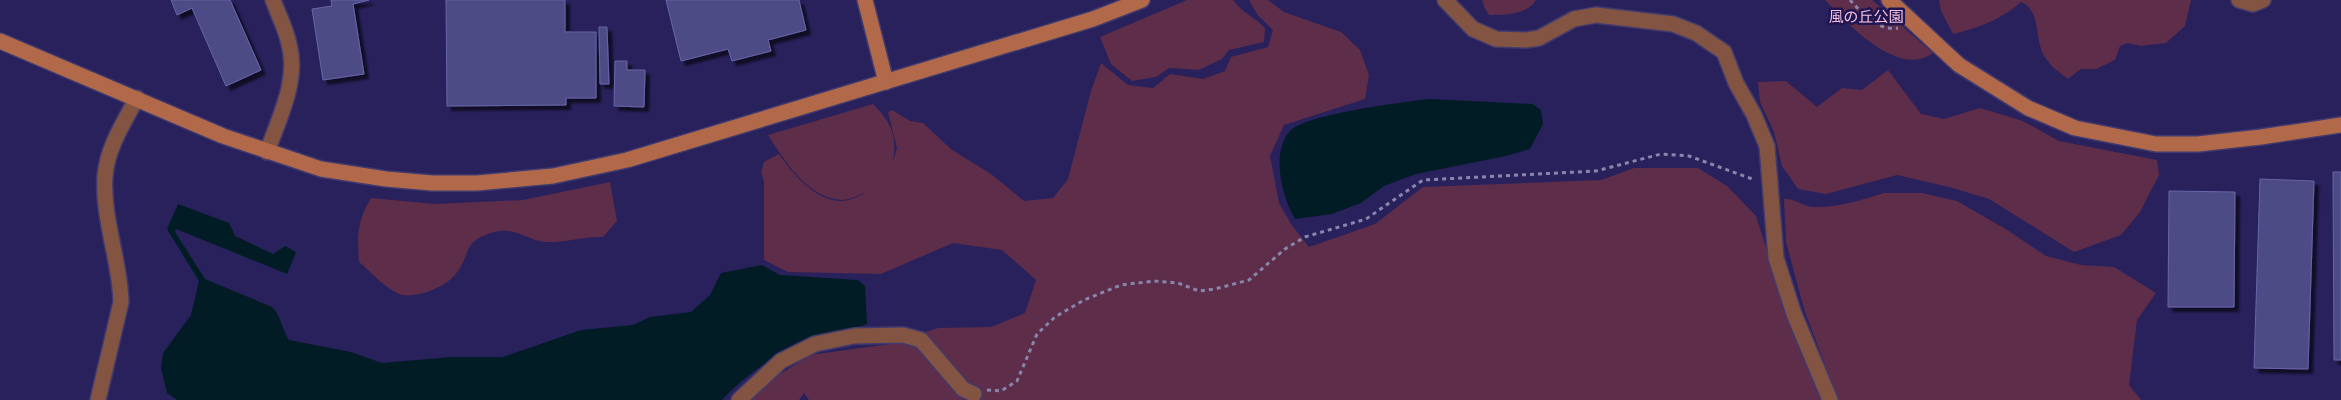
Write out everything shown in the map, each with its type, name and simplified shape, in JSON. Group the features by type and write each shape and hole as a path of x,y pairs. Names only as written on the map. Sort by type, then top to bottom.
{"street":[{"path":"267,152 291,80 292,62 290,44 273,0"},
{"path":"865,0 886,82"},
{"path":"0,41 222,136 321,169 386,179 432,183 517,181 570,173 627,160 1092,19 1142,0"},
{"path":"1445,0 1473,29 1496,39 1526,40 1539,38 1574,19 1596,15 1673,24 1696,33 1724,52 1736,84 1754,116 1767,146 1768,182 1776,258 1794,314 1830,400"},
{"path":"1889,0 1959,65 2028,108 2075,128 2156,144 2198,144 2341,125"},
{"path":"2239,0 2253,4 2263,0"},
{"path":"98,400 120,302 120,285 108,214 105,176 113,142 137,98"},
{"path":"739,400 781,361 815,344 864,336 903,335 921,340 964,389 974,394"}],"path":[{"path":"1850,0 1878,26 1889,29 1903,26"},
{"path":"974,394 986,390 1001,390 1017,382 1037,334 1055,318 1084,300 1121,285 1154,280 1178,283 1199,291 1215,289 1248,280 1285,249 1305,237 1366,219 1423,180 1596,171 1661,154 1689,156 1757,181 1768,182"}],"green space":[{"path":"1187,0 1233,0 1265,28 1264,42 1229,50 1222,59 1199,70 1169,68 1156,77 1132,81 1111,64 1100,37"},
{"path":"1249,0 1268,0 1284,12 1341,32 1360,50 1369,75 1365,99 1284,125 1270,156 1279,203 1291,224 1309,247 1375,224 1423,187 1601,180 1634,168 1698,168 1727,186 1756,216 1788,316 1822,400 809,400 804,393 799,400 750,400 769,381 810,355 890,344 938,328 991,327 1025,313 1036,280 1002,250 953,243 881,274 788,272 764,260 764,181 761,172 764,162 779,154 791,170 798,178 806,185 814,191 823,196 832,200 845,201 867,192 845,200 829,198 818,193 798,177 768,135 873,104 885,117 892,130 894,145 893,162 897,148 888,112 892,110 910,121 923,123 952,150 991,174 1024,201 1053,198 1068,179 1091,91 1101,63 1128,85 1153,88 1170,74 1203,79 1225,71 1231,57 1268,47 1273,30 1257,14"},
{"path":"1482,0 1536,0 1527,9 1515,13 1489,15"},
{"name":"風の丘公園","path":"1825,0 1872,0 1933,53 1919,59 1904,59 1889,54 1860,34"},
{"path":"1939,0 2191,0 2185,26 2166,43 2141,46 2127,43 2120,46 2115,60 2096,69 2081,69 2068,79 2052,66 2045,57 2035,19 2028,6 2021,2 2005,14 1989,22 1953,34 1941,11"},
{"path":"1888,70 1921,114 1944,119 1980,108 2023,121 2059,141 2157,160 2159,175 2140,212 2121,235 2074,252 1989,199 1949,187 1897,175 1826,194 1798,189 1782,166 1774,132 1760,102 1758,82 1786,81 1817,107 1842,88 1862,90"},
{"path":"610,182 617,221 603,237 546,242 507,231 484,235 471,245 463,263 453,277 435,289 410,295 403,295 392,290 359,262 359,229 366,206 371,198 435,204 523,200"},
{"path":"1884,193 1922,193 1957,201 2009,231 2046,256 2081,265 2114,267 2156,293 2137,320 2129,385 2141,400 1838,400 1804,309 1786,242 1784,199 1810,207 1823,207 1849,203"}],"water":[{"path":"1430,99 1533,104 1541,110 1543,124 1530,149 1506,156 1416,174 1384,186 1361,203 1332,214 1295,219 1286,199 1280,176 1281,152 1289,132 1298,126 1333,114"},
{"path":"178,204 229,223 235,236 273,254 285,246 296,252 287,274 176,229 175,232 205,279 272,307 289,340 351,352 382,363 451,357 503,357 581,330 633,325 650,317 691,312 710,295 721,273 762,265 780,275 858,280 865,286 867,324 819,337 792,348 754,371 722,400 177,400 167,393 161,368 163,353 191,315 199,281 167,229"}],"building":[{"path":"171,0 230,0 261,70 226,86 192,8 177,15"},
{"path":"331,0 369,0 353,4 364,74 323,80 312,9 332,6"},
{"path":"446,0 565,0 565,32 596,32 596,98 566,98 566,105 447,106"},
{"path":"666,0 799,0 806,30 768,40 771,51 732,61 728,49 681,61"},
{"path":"599,27 607,27 609,84 600,84"},
{"path":"615,61 627,61 627,70 645,70 644,107 614,106"},
{"path":"2333,172 2341,172 2341,360 2334,360"},
{"path":"2260,179 2314,181 2308,369 2254,368"},
{"path":"2169,191 2235,192 2234,307 2168,307"}]}
